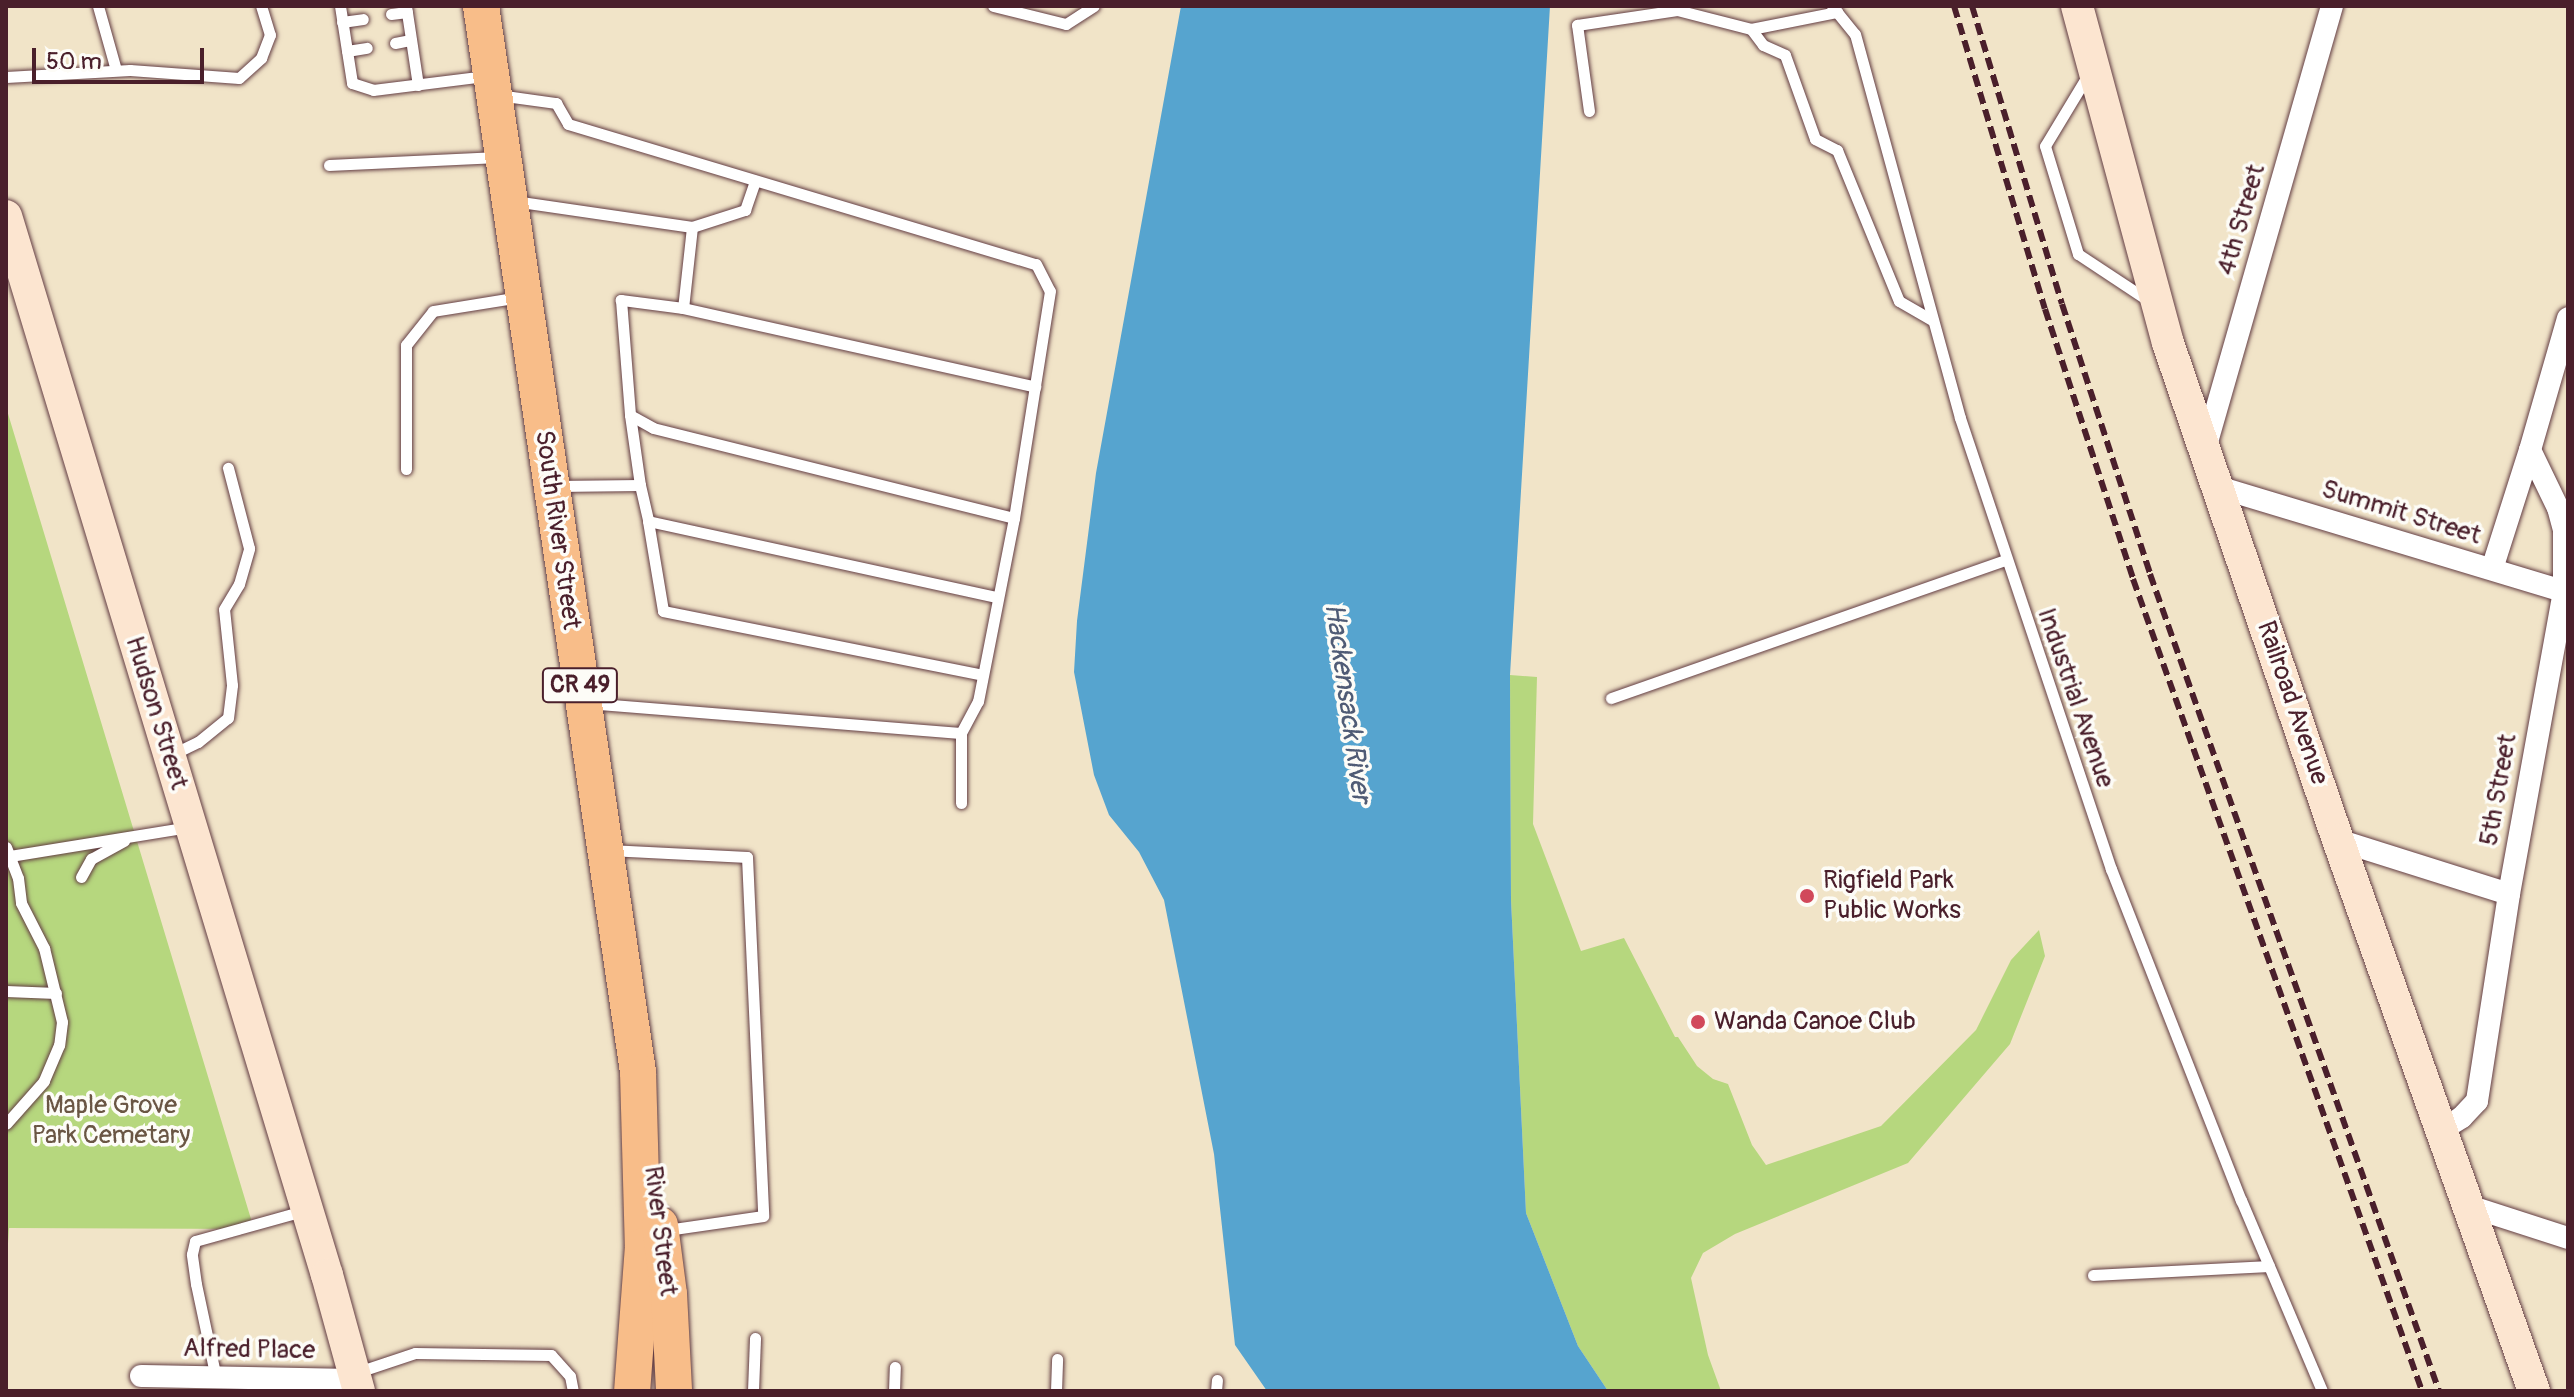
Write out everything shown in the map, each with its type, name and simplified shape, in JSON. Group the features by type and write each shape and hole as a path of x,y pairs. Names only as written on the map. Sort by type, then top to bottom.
{"main road":[{"name":"South River Street","path":"481,6 638,1072 652,1238"},
{"name":"Railroad Avenue","path":"2077,6 2158,307 2338,840 2534,1391"},
{"name":"Hudson Street","path":"6,216 307,1209 356,1381"},
{"name":"River Street","path":"632,1391 652,1238"},
{"name":"River Street","path":"652,1238 669,1294 674,1391"}],"street":[{"name":"4th Street","path":"2205,449 2332,6"},
{"path":"2492,569 2568,318"},
{"name":"5th Street","path":"2443,1129 2462,1117 2477,1101 2509,894 2566,593 2564,530 2558,508 2530,450"},
{"name":"Summit Street","path":"2218,487 2566,593"},
{"path":"2338,840 2509,894"},
{"path":"2469,1206 2568,1238"},
{"name":"Alfred Place","path":"141,1376 356,1381"}],"lane":[{"path":"98,6 116,70"},
{"path":"6,77 116,70 239,78 261,58 270,35 261,6"},
{"path":"340,6 352,83 373,90 418,85 492,85 556,103 568,124 1036,264 1050,291 1014,518 978,701 961,733 961,803"},
{"path":"993,6 1066,24 1094,6"},
{"path":"391,14 406,9 418,85"},
{"path":"1589,111 1577,25 1677,10 1751,29 1835,9"},
{"name":"Industrial Avenue","path":"1835,9 1855,34 1933,321 2005,560 2111,869 2322,1391"},
{"path":"342,22 363,19"},
{"path":"1751,29 1763,45 1785,55 1815,139 1837,150 1899,301 1933,321"},
{"path":"395,43 411,40"},
{"path":"347,51 367,48"},
{"path":"2093,66 2045,146 2078,254 2158,307"},
{"path":"329,165 503,156"},
{"path":"509,200 692,227 745,210 755,181"},
{"path":"683,308 692,227"},
{"path":"406,469 406,345 433,311 523,296"},
{"path":"983,675 663,611 630,415 621,300 683,308 1035,387"},
{"path":"630,415 653,428 1014,518"},
{"path":"169,756 198,742 228,718 232,685 224,609 239,584 249,548 228,468"},
{"path":"551,486 640,485"},
{"path":"648,521 998,597"},
{"path":"1611,698 2005,560"},
{"path":"583,703 961,733"},
{"path":"6,1124 44,1081 56,1056 62,1022 44,948 21,903 8,852 190,827"},
{"path":"81,877 91,859 131,836"},
{"path":"604,850 747,857 763,1216 652,1238"},
{"path":"6,991 56,993"},
{"path":"216,1378 196,1284 192,1254 195,1241 307,1209"},
{"path":"2093,1275 2269,1266"},
{"path":"753,1391 755,1338"},
{"path":"356,1381 415,1353 551,1355 570,1376 573,1391"},
{"path":"1056,1391 1057,1359"},
{"path":"894,1391 895,1367"}],"green space":[{"name":"Maple Grove Park Cemetary","path":"6,407 254,1229 9,1228 6,1275"},
{"path":"1510,675 1537,677 1533,824 1581,951 1624,938 1675,1037 1697,1066 1713,1079 1728,1084 1752,1145 1766,1165 1881,1126 1976,1030 2011,960 2039,930 2045,956 2010,1044 1908,1163 1735,1234 1703,1253 1691,1278 1708,1355 1721,1391 1608,1391 1578,1346 1526,1213 1511,900"}],"water":[{"name":"Hackensack River","path":"1181,6 1550,6 1510,675 1511,900 1526,1213 1578,1346 1608,1391 1267,1391 1235,1345 1214,1154 1164,900 1139,852 1109,815 1094,775 1074,672 1077,621 1096,473"}],"railway":[{"path":"1954,6 2045,309 2133,579 2422,1391"},
{"path":"1972,6 2062,304 2150,574 2439,1391"}],"place":[{"name":"Rigfield Park Public Works","path":"1807,896"},
{"name":"Wanda Canoe Club","path":"1698,1022"}]}
